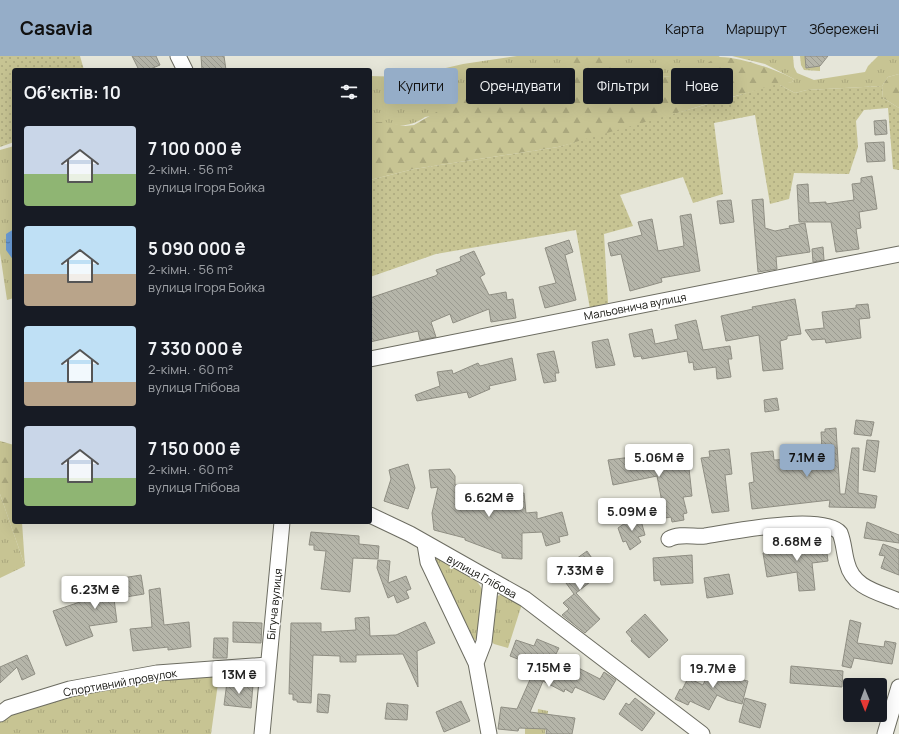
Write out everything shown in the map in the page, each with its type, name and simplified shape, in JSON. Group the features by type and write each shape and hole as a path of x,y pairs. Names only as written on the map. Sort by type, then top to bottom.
{"street":[{"path":"178,56 184,68"},
{"name":"Мальовнича вулиця","path":"372,359 899,254"},
{"name":"вулиця Глібова","path":"372,515 410,534 425,544 524,599 702,734"},
{"name":"Бігуча вулиця","path":"262,734 282,524"},
{"path":"669,539 774,526 826,525 837,529 840,533 848,568 856,581 865,587 899,601"},
{"path":"425,544 428,562 476,663 490,734"},
{"path":"476,663 484,642 491,580"},
{"name":"Спортивний провулок","path":"0,714 8,708 70,689 157,674 268,665"},
{"path":"886,734 899,687"}],"green space":[{"path":"0,56 80,56 83,68 12,68 12,143 0,147"},
{"path":"517,56 720,56 704,68 671,68 671,76 663,77 663,68 583,68 583,89 575,91 575,68 466,68 466,104 499,104 425,117 417,122 404,125 372,122 372,76 384,76 384,104 458,104 458,68 446,68"},
{"path":"571,56 615,56 614,68 583,68 583,104 663,104 663,77 671,76 671,104 707,104 623,130 558,147 414,169 372,180 372,122 384,122 405,126 414,125 450,104 458,104 459,99 466,97 466,104 575,104 575,68 568,68"},
{"path":"732,56 793,56 794,67 797,73 814,80 865,72 868,66 878,56 899,56 899,74 888,77 882,86 807,90 795,93 778,84 792,82 794,79 765,64"},
{"path":"800,56 805,56 806,68 820,66 820,71 804,70 801,65"},
{"path":"718,57 726,57 757,64 794,79 792,82 733,97 733,68 702,68"},
{"path":"899,74 899,108 883,98 882,86 888,77"},
{"path":"778,84 795,93 807,90 882,86 883,98 899,108 899,170 893,169 888,108 864,110 856,121 858,147 849,174 794,173 789,199 770,204 755,115 714,123 723,194 693,203 683,177 620,195 633,226 604,234 608,303 590,309 576,230 436,254 372,276 372,180 414,169 558,147 708,104 733,104 733,97"},
{"path":"12,147 12,299 7,300 0,253 0,150"},
{"path":"0,441 12,444 12,524 22,524 25,566 0,494"},
{"path":"0,494 25,566 0,578"},
{"path":"437,558 466,572 482,589 484,597 483,612 478,638 475,640 438,571 434,561"},
{"path":"504,594 522,604 508,648 494,644 489,639 493,601 497,596"},
{"path":"219,676 211,734 0,734 0,717 31,704 139,682"},
{"path":"538,709 548,711 545,734 525,734 525,725 537,726"}],"water":[{"path":"12,230 12,258 6,250 6,234"}],"building":[{"path":"132,56 156,56 160,65 153,68 138,68"},
{"path":"201,56 224,56 226,68 202,68"},
{"path":"805,56 828,56 820,66 806,68"},
{"path":"886,120 887,134 875,135 874,121"},
{"path":"884,142 885,161 867,162 865,143"},
{"path":"872,176 877,209 859,212 861,228 856,229 859,249 836,252 831,222 799,222 797,185 808,184 809,203 826,202 826,204 854,200 852,184 861,183 861,178"},
{"path":"763,199 765,228 775,231 790,228 789,226 805,223 810,252 776,257 777,269 758,272 752,200"},
{"path":"731,200 734,222 720,224 717,201"},
{"path":"691,214 700,271 661,278 662,282 630,291 621,254 611,256 608,243 642,235 638,222 652,219 658,251 684,246 680,216"},
{"path":"569,240 573,252 565,255 576,300 545,308 539,287 556,283 545,248"},
{"path":"823,247 824,260 813,262 812,249"},
{"path":"474,251 485,274 480,277 489,295 506,292 507,300 513,299 516,318 491,322 489,309 453,323 450,314 431,322 436,337 420,340 418,331 372,342 372,297 435,276 438,274 436,270 461,261 460,257"},
{"path":"795,299 801,334 787,336 787,339 780,341 783,369 763,371 759,335 726,341 721,316 753,309 752,307"},
{"path":"868,304 870,318 859,319 861,338 826,343 825,339 812,340 805,330 824,328 822,312 856,308 856,305"},
{"path":"696,320 703,350 730,346 732,359 728,359 731,377 717,379 716,367 694,370 693,362 689,363 687,351 642,359 641,356 634,357 629,334 652,329 655,344 678,339 675,325"},
{"path":"608,339 615,365 596,368 592,342"},
{"path":"554,351 559,373 555,373 556,381 544,383 537,354"},
{"path":"512,358 516,380 489,386 490,389 469,398 467,392 417,401 415,395 440,386 437,372 452,370 453,374 478,363 480,366"},
{"path":"777,398 779,410 765,412 764,400"},
{"path":"856,420 874,422 871,436 854,434"},
{"path":"836,428 840,494 845,494 852,448 859,448 858,493 877,496 875,508 829,507 830,500 752,509 749,483 754,482 751,453 773,451 774,460 797,459 796,450 822,449 821,432 825,432 825,429"},
{"path":"867,440 879,441 875,472 863,470"},
{"path":"729,449 732,474 725,475 729,511 712,513 701,458 710,457 709,451"},
{"path":"687,450 692,496 683,497 687,513 683,514 684,520 672,522 671,517 665,518 657,476 613,485 608,460"},
{"path":"408,464 415,488 408,509 384,501 391,479 389,470"},
{"path":"450,469 455,476 455,485 470,485 470,499 524,493 526,513 537,512 537,519 562,512 568,535 559,537 560,542 546,546 542,532 522,533 522,559 502,558 502,554 465,540 465,538 434,530 432,513 438,487 431,488 429,470"},
{"path":"634,517 640,517 645,535 638,537 641,542 630,550 626,541 623,542 618,528"},
{"path":"867,522 899,535 899,543 864,538"},
{"path":"311,532 359,536 359,544 379,546 378,559 353,558 350,592 321,589 326,551 314,550 314,545 309,545"},
{"path":"825,539 828,561 812,563 815,590 799,591 797,572 767,577 763,553 795,547 794,542"},
{"path":"883,544 899,550 899,575 881,568 885,556 879,555"},
{"path":"587,551 601,571 593,577 594,579 576,593 600,619 585,633 562,615 569,609 563,603 574,594 558,572"},
{"path":"692,555 693,583 661,585 660,580 654,581 653,558"},
{"path":"378,560 390,561 388,583 406,576 411,589 406,591 409,598 397,603 394,595 388,598 377,568"},
{"path":"729,574 733,594 707,598 704,578"},
{"path":"141,575 144,594 114,599 117,622 89,626 93,636 66,646 53,611 101,595 100,585 122,582 122,578"},
{"path":"160,588 164,625 189,622 191,647 168,650 168,647 133,651 130,629 152,627 149,590"},
{"path":"645,614 668,640 649,658 631,641 632,639 626,632"},
{"path":"369,617 370,636 396,635 425,622 435,643 417,651 418,687 403,654 356,655 356,662 340,662 340,656 313,655 311,703 297,702 297,700 293,700 293,694 289,694 291,623 321,623 321,632 356,630 355,618"},
{"path":"850,620 861,623 857,643 884,647 885,641 896,643 892,664 854,658 851,668 842,666"},
{"path":"233,622 262,623 261,643 233,642"},
{"path":"214,638 228,638 227,658 213,658"},
{"path":"537,639 559,648 555,656 600,679 604,672 616,680 604,700 575,687 572,693 565,689 564,692 543,681 530,712 575,718 572,734 546,734 547,729 519,728 518,731 498,729 501,707 517,709 536,666 510,656 516,640 534,646"},
{"path":"27,655 35,674 22,680 17,667 0,683 0,667"},
{"path":"713,663 727,668 724,676 748,681 742,704 727,700 717,695 709,710 690,701 688,705 675,699 680,689 682,690 688,678 703,685"},
{"path":"791,666 843,671 842,687 790,683"},
{"path":"227,682 253,685 251,708 224,705"},
{"path":"318,694 330,695 328,713 317,712"},
{"path":"635,698 655,713 642,731 619,714 626,703 629,705"},
{"path":"745,698 766,704 760,728 739,722"},
{"path":"461,701 470,721 444,732 436,712"},
{"path":"387,703 408,705 407,720 385,719"}]}
